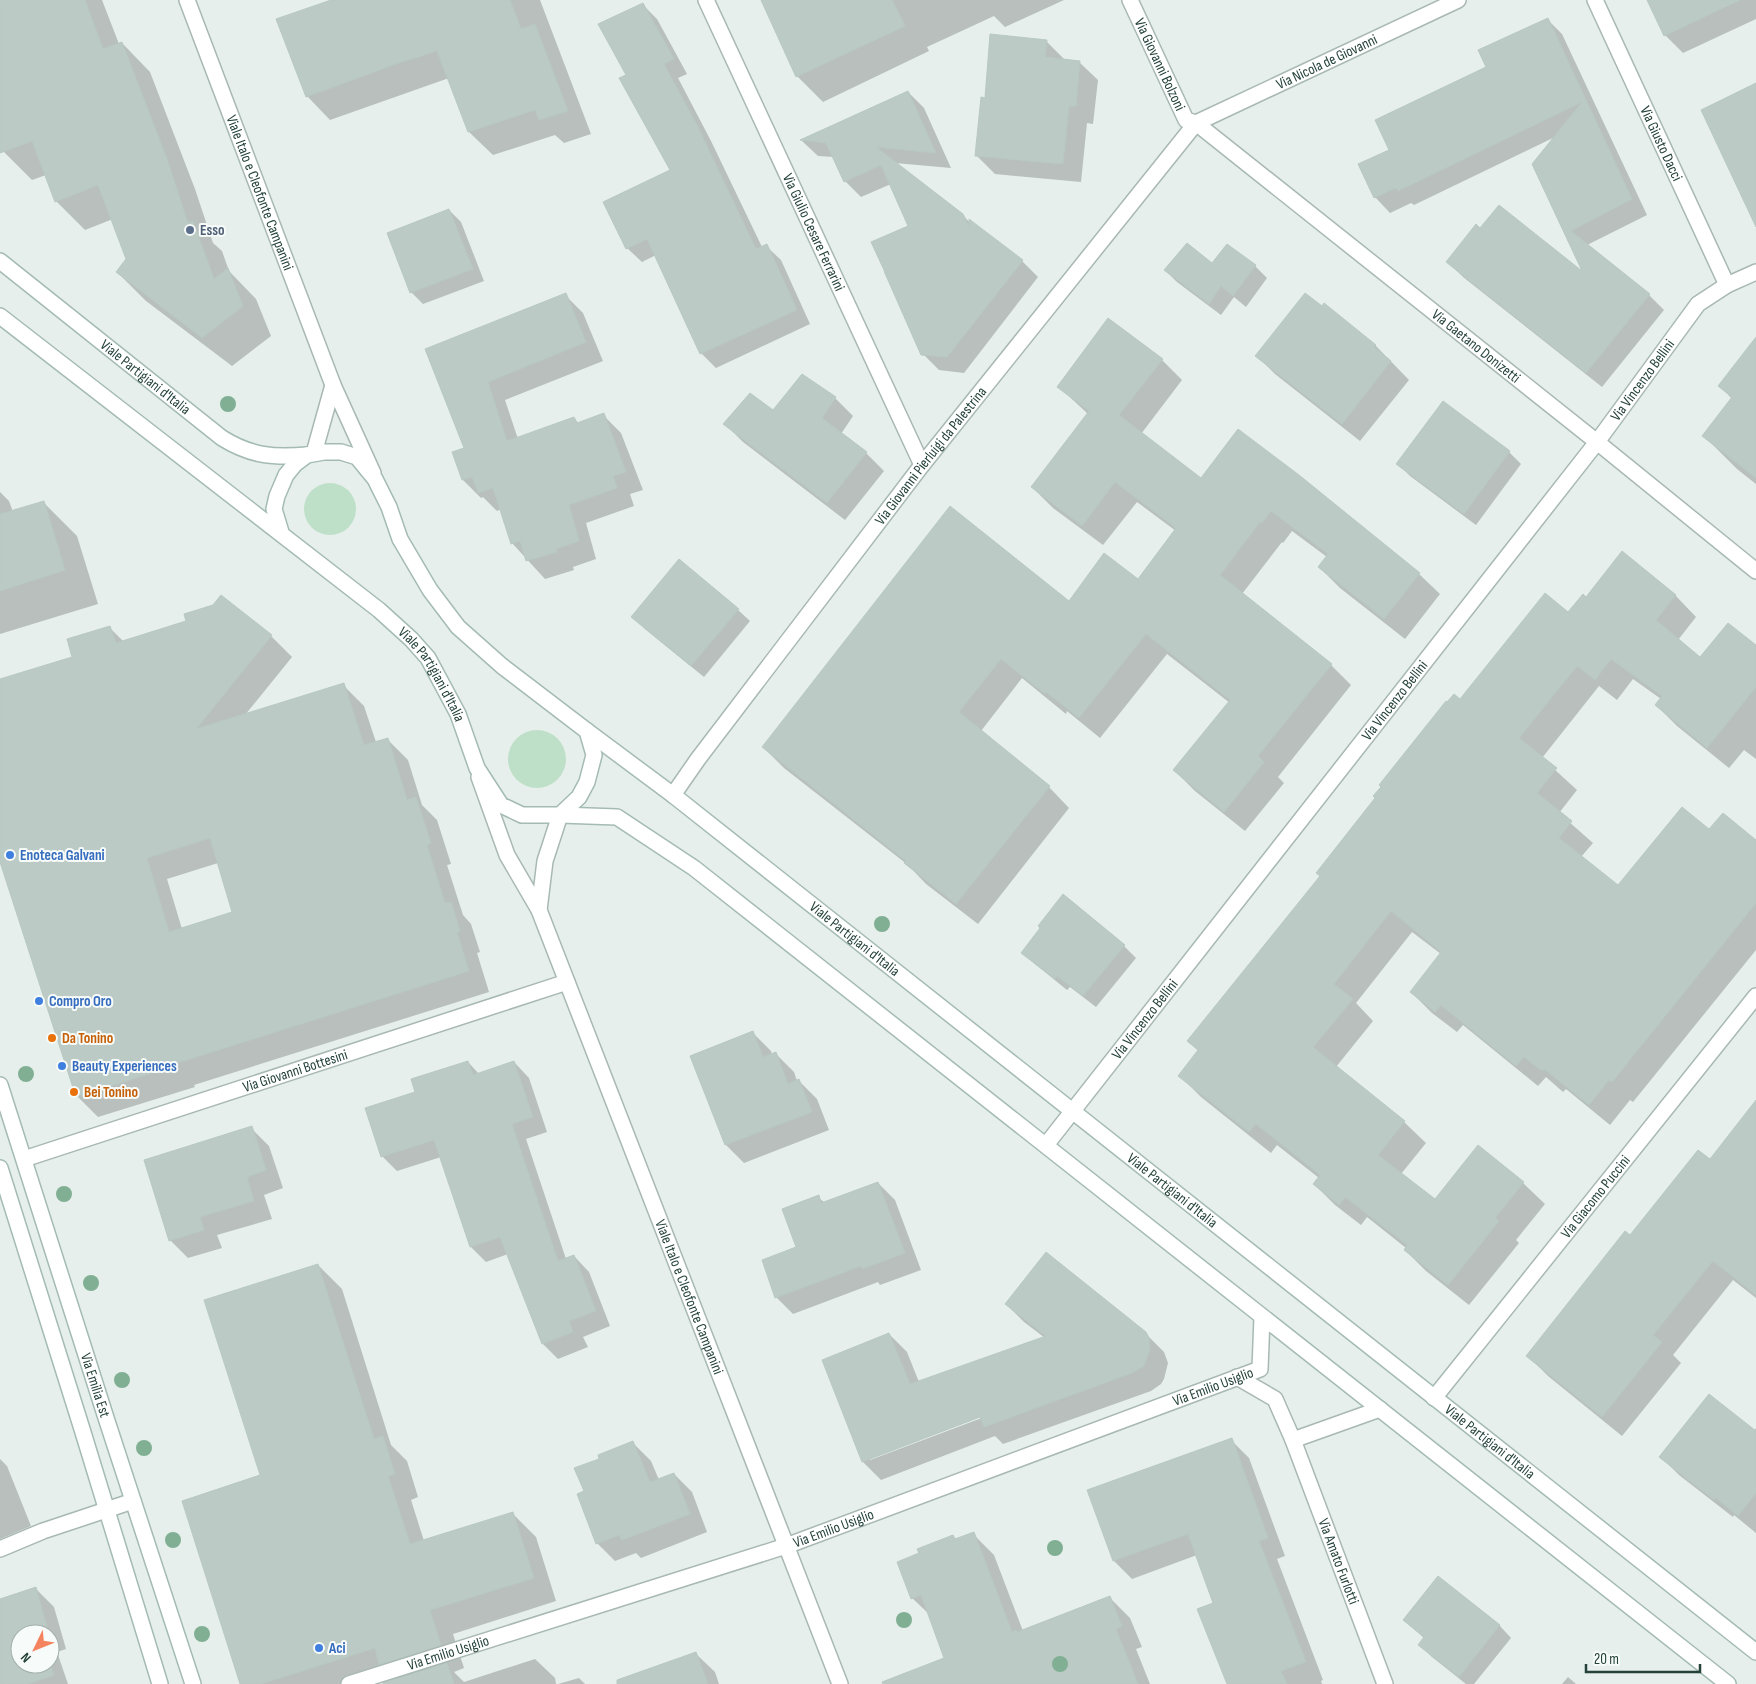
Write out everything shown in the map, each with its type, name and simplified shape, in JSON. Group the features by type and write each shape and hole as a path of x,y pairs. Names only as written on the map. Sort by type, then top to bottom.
{"street":[{"name":"Viale Italo e Cleofonte Campanini","path":"187,0 333,385 376,478"},
{"name":"Via Giulio Cesare Ferrarini","path":"706,0 922,465"},
{"name":"Via Giovanni Bolzoni","path":"1130,0 1186,120 1196,123"},
{"name":"Via Nicola de Giovanni","path":"1196,123 1458,0"},
{"name":"Via Giusto Dacci","path":"1594,0 1727,285"},
{"name":"Via Giovanni Pierluigi da Palestrina","path":"673,795 698,759 922,465 1196,123"},
{"name":"Via Gaetano Donizetti","path":"1196,123 1756,571"},
{"name":"Viale Partigiani d'Italia","path":"0,261 228,442 244,450 262,455 285,457 324,452 341,452 357,457 376,478 400,539 430,590 458,627 502,666 673,795 1756,1652"},
{"name":"Via Vincenzo Bellini","path":"1046,1145 1597,442 1698,304 1727,285 1756,272"},
{"name":"Viale Partigiani d'Italia","path":"0,316 280,532 379,610 411,639 428,658 458,714 476,768 501,805 522,815 617,817 694,868 1728,1684"},
{"path":"280,532 274,509 277,496 286,475 295,464 311,454 333,385"},
{"path":"560,815 579,797 587,782 594,755 587,731"},
{"name":"Viale Italo e Cleofonte Campanini","path":"476,768 507,855 539,910 840,1684"},
{"name":"Viale Italo e Cleofonte Campanini","path":"539,910 545,861 560,815"},
{"name":"Via Giovanni Bottesini","path":"24,1159 567,982"},
{"name":"Via Giacomo Puccini","path":"1434,1398 1756,996"},
{"name":"Via Emilia Est","path":"0,1085 193,1684"},
{"name":"Via Emilia Est","path":"0,1168 160,1684"},
{"name":"Via Emilio Usiglio","path":"349,1684 786,1546 1260,1369 1262,1317"},
{"name":"Via Amato Furlotti","path":"1237,1377 1275,1399 1293,1440 1385,1684"},
{"path":"1293,1440 1380,1409"},
{"path":"0,1549 43,1531 133,1501"}],"green space":[{"path":"330,483 340,485 348,491 354,499 356,509 354,519 348,527 340,533 330,535 320,533 312,527 306,519 304,509 306,499 312,491 320,485"},
{"path":"537,730 548,732 561,743 566,759 564,770 553,783 537,788 526,786 513,775 508,759 510,748 521,735"}],"building":[{"path":"0,0 85,0 103,49 122,42 167,159 188,223 193,221 214,279 228,268 243,306 202,338 116,272 126,259 98,185 55,202 32,141 0,153"},
{"path":"331,0 510,0 521,29 535,24 568,111 539,120 535,110 468,132 437,51 306,97 276,19"},
{"path":"761,0 892,0 905,26 796,77"},
{"path":"1647,0 1740,0 1664,36"},
{"path":"643,3 674,59 664,64 697,125 756,249 767,244 797,310 700,354 647,239 626,249 603,202 670,170 619,78 626,75 598,24"},
{"path":"1548,18 1632,199 1571,231 1650,294 1586,373 1446,262 1476,224 1480,228 1499,205 1582,271 1532,164 1582,102 1398,191 1396,188 1374,198 1358,164 1389,150 1375,120 1486,67 1478,50"},
{"path":"990,34 1047,40 1045,57 1080,61 1076,106 1069,106 1063,164 975,156 981,97 985,98"},
{"path":"1756,83 1756,227 1701,110"},
{"path":"908,91 936,153 876,147 963,214 969,227 969,219 1023,260 947,357 921,355 884,271 885,269 871,242 908,226 881,165 844,182 826,143 800,140"},
{"path":"449,209 473,269 410,293 387,233"},
{"path":"1187,243 1212,263 1227,244 1256,265 1233,296 1221,286 1209,304 1164,270"},
{"path":"566,293 586,342 488,382 507,441 574,417 577,423 604,413 626,472 613,476 617,488 569,505 579,541 556,549 557,552 526,561 520,541 511,544 493,488 478,493 472,477 462,480 452,452 464,448 425,349"},
{"path":"1305,293 1322,306 1324,303 1376,345 1374,347 1391,361 1342,424 1255,356"},
{"path":"1108,318 1163,359 1119,415 1201,478 1238,429 1299,475 1420,573 1384,619 1318,567 1328,554 1271,511 1262,523 1260,522 1220,575 1332,664 1258,756 1264,762 1224,812 1173,770 1230,700 1146,634 1079,718 1001,659 959,712 1050,786 956,904 904,863 906,861 762,747 950,506 1069,601 1104,553 1138,579 1176,528 1115,482 1082,526 1031,487 1089,411 1057,387"},
{"path":"1756,337 1756,478 1702,436 1732,397 1718,386"},
{"path":"802,374 836,397 822,418 867,452 827,503 723,424 750,393 773,410"},
{"path":"1443,401 1510,451 1464,514 1396,464"},
{"path":"44,501 65,570 0,591 0,514"},
{"path":"1622,551 1676,595 1656,620 1700,657 1728,623 1756,645 1756,687 1707,748 1655,705 1662,696 1611,659 1595,680 1577,666 1519,738 1557,768 1537,793 1572,821 1559,838 1618,885 1682,807 1709,829 1723,813 1756,840 1756,903 1612,1082 1609,1080 1589,1105 1544,1069 1542,1071 1524,1057 1516,1066 1441,1005 1435,1012 1410,992 1441,952 1391,911 1334,984 1353,999 1313,1047 1405,1121 1378,1155 1435,1199 1478,1145 1524,1182 1495,1218 1499,1221 1448,1285 1404,1250 1407,1245 1345,1197 1339,1205 1313,1184 1320,1175 1256,1124 1249,1132 1178,1076 1198,1050 1187,1041 1320,876 1316,873 1375,798 1373,796 1381,787 1379,785 1446,701 1454,694 1460,699 1545,593 1568,612 1583,594 1586,597"},
{"path":"679,559 739,609 691,666 631,617"},
{"path":"221,595 272,635 196,729 344,683 364,745 388,738 407,800 416,797 431,843 427,845 445,903 451,902 460,931 457,932 469,971 174,1064 174,1066 76,1097 0,862 0,679 72,657 67,639 110,626 116,643 186,621 184,614 213,605","holes":["210,838 232,912 169,932 147,858"]},
{"path":"1063,894 1125,945 1083,996 1057,976 1055,979 1021,953 1040,928 1038,926"},
{"path":"753,1031 763,1057 776,1052 788,1084 799,1079 812,1112 725,1145 690,1056"},
{"path":"468,1061 473,1075 514,1061 533,1117 512,1124 558,1261 574,1255 596,1311 569,1321 573,1332 542,1344 500,1237 470,1247 434,1140 381,1157 365,1108 415,1092 411,1079"},
{"path":"1756,1100 1756,1295 1713,1261 1653,1335 1662,1342 1602,1417 1526,1356 1625,1231 1630,1235 1698,1150 1710,1159"},
{"path":"252,1126 266,1170 247,1177 254,1201 200,1217 204,1230 169,1241 144,1160"},
{"path":"878,1182 905,1253 862,1269 861,1266 775,1298 762,1260 796,1247 782,1209 819,1195 821,1203"},
{"path":"1046,1252 1146,1332 1149,1338 1150,1349 1144,1366 1132,1373 984,1427 980,1417 862,1462 822,1360 889,1333 910,1384 1046,1336 1005,1304"},
{"path":"318,1264 374,1439 383,1436 395,1474 388,1476 410,1544 513,1512 534,1578 430,1610 441,1645 379,1665 375,1648 261,1684 240,1684 182,1501 260,1475 204,1300"},
{"path":"1709,1394 1756,1431 1756,1493 1738,1516 1716,1498 1714,1500 1659,1457"},
{"path":"1232,1438 1268,1538 1259,1541 1306,1662 1281,1671 1287,1684 1227,1684 1197,1609 1213,1603 1188,1534 1113,1561 1087,1490"},
{"path":"633,1441 650,1482 674,1473 690,1514 622,1540 619,1535 596,1544 577,1494 584,1491 574,1468 599,1459 598,1455"},
{"path":"974,1532 1012,1632 1016,1630 1017,1632 1110,1596 1122,1626 1116,1629 1138,1684 883,1684 882,1682 944,1658 921,1595 911,1599 897,1562 919,1553 917,1549 953,1535 955,1539"},
{"path":"1438,1576 1500,1625 1459,1677 1418,1645 1424,1637 1403,1620"},
{"path":"36,1587 46,1624 10,1624 10,1674 54,1675 28,1684 0,1684 0,1599"},
{"path":"696,1652 708,1684 617,1684 617,1680"},
{"path":"447,1663 454,1684 383,1684 383,1683"}],"place":[{"name":"Esso","path":"190,230"},
{"name":"Enoteca Galvani","path":"10,855"},
{"name":"Compro Oro","path":"39,1001"},
{"name":"Da Tonino","path":"52,1038"},
{"name":"Beauty Experiences","path":"62,1066"},
{"name":"Bei Tonino","path":"74,1092"},
{"name":"Aci","path":"319,1648"}]}
